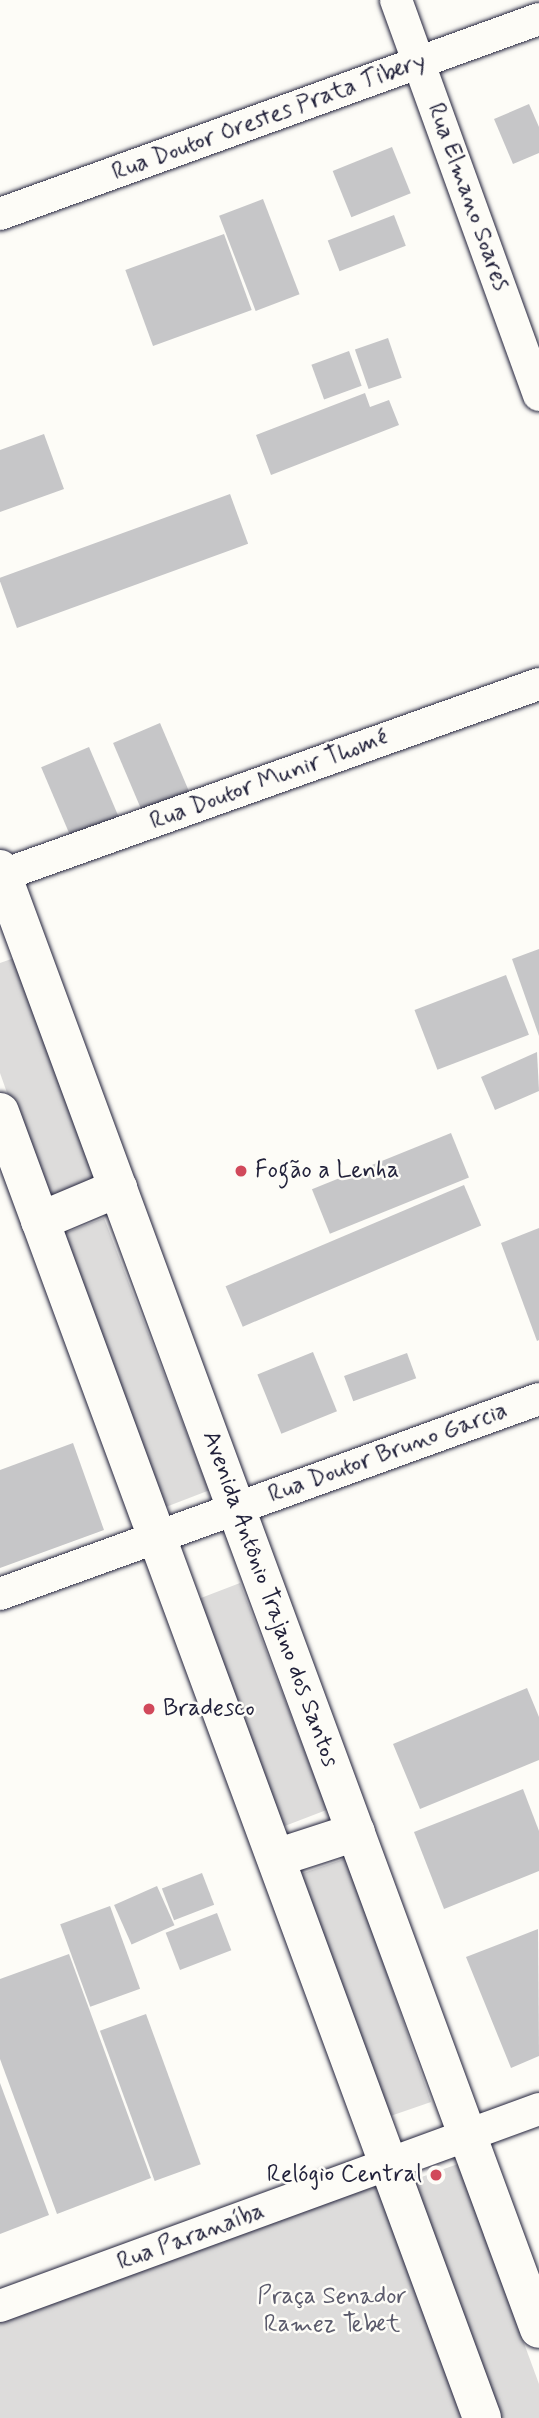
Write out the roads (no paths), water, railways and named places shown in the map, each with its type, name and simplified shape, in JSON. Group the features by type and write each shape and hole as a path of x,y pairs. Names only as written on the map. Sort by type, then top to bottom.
{"main road":[{"name":"Avenida Antônio Trajano dos Santos","path":"1,874 539,2329"},
{"path":"0,1112 482,2418"},
{"path":"40,1221 118,1188"},
{"path":"276,1858 356,1832"}],"street":[{"name":"Rua Elmano Soares","path":"396,0 539,396"},
{"name":"Rua Doutor Orestes Prata Tibery","path":"0,214 539,19"},
{"name":"Rua Doutor Munir Thomé","path":"1,874 539,684"},
{"name":"Rua Doutor Bruno Garcia","path":"0,1594 539,1398"},
{"name":"Rua Paranaíba","path":"0,2306 539,2109"}],"place":[{"name":"Fogão a Lenha","path":"241,1171"},
{"name":"Bradesco","path":"149,1709"},
{"name":"Relógio Central","path":"436,2175"}],"park label":[{"name":"Praça Senador Ramez Tebet","path":"332,2311"}]}
